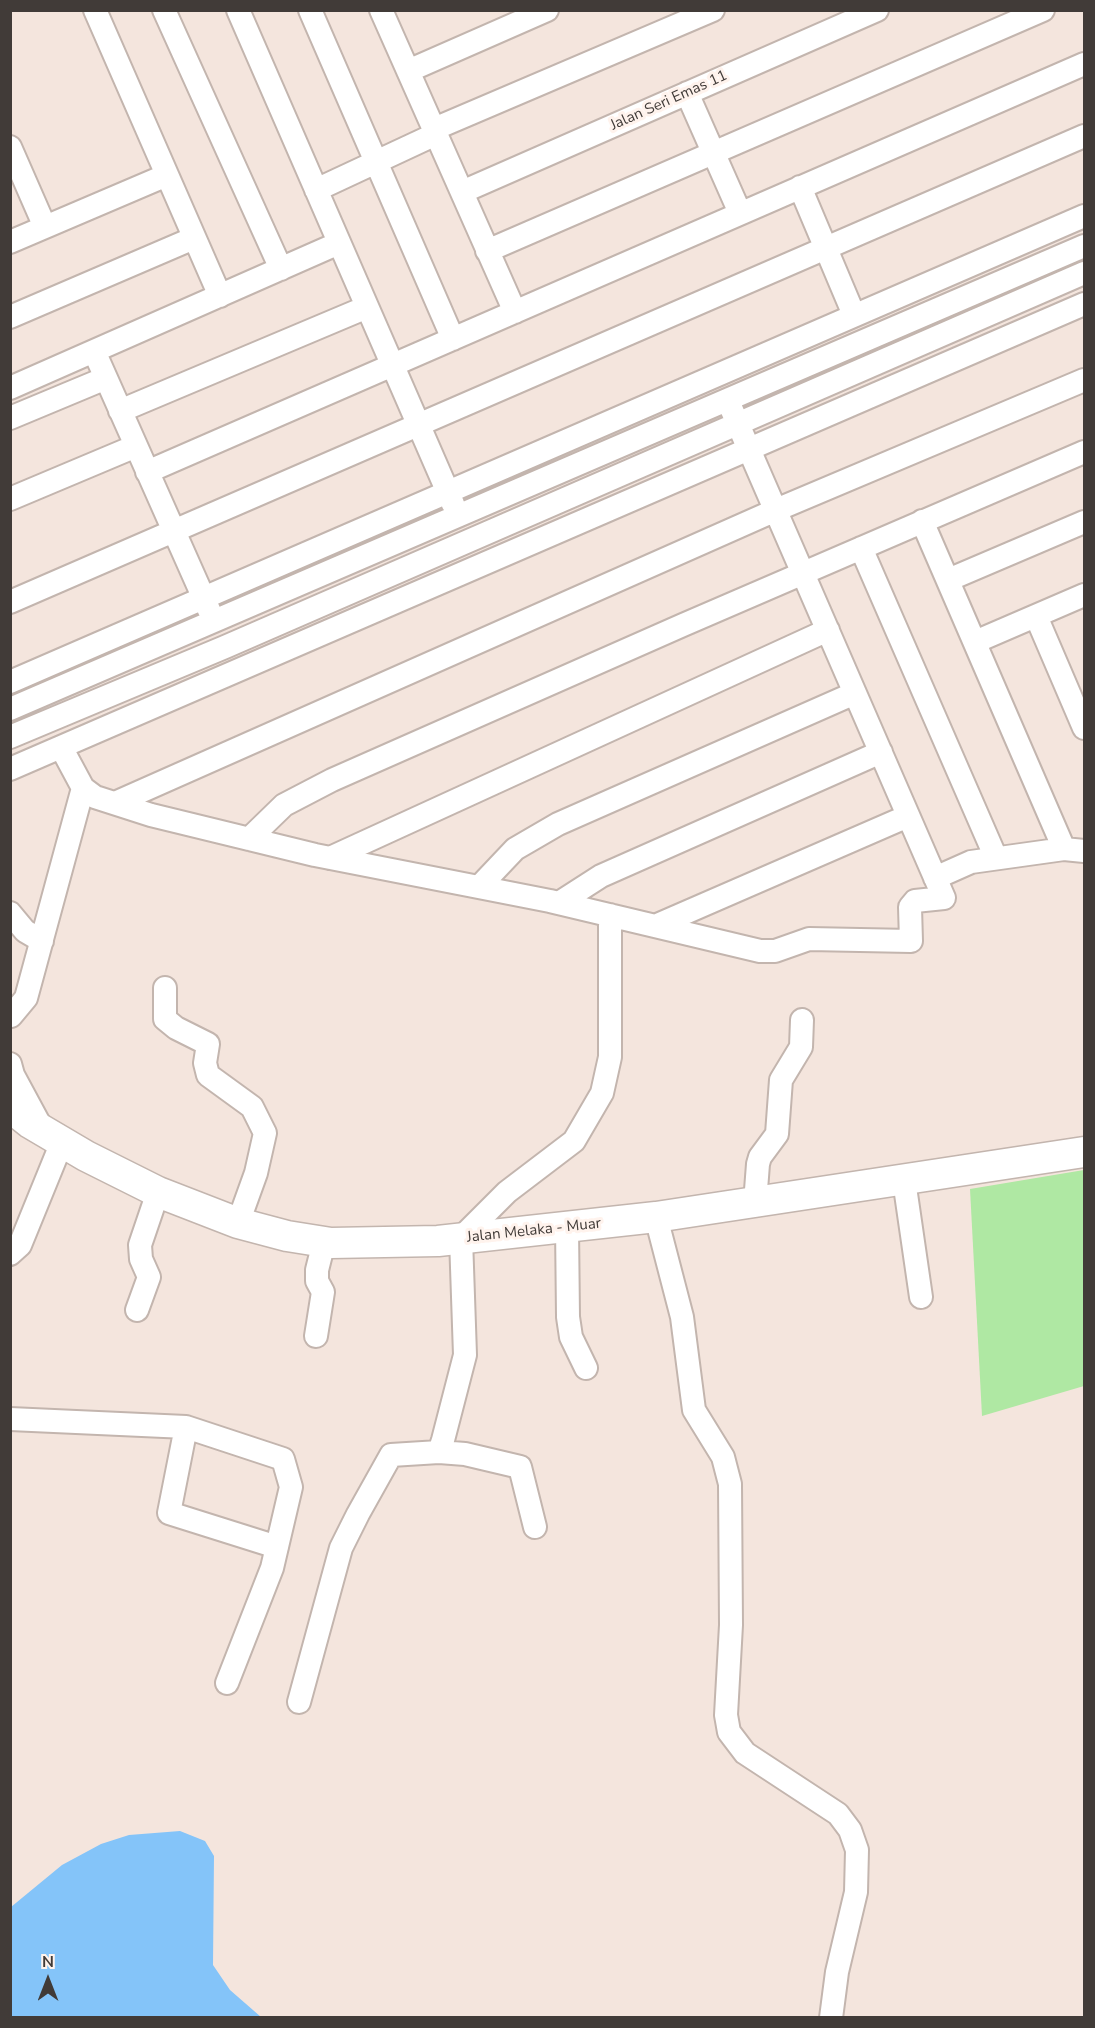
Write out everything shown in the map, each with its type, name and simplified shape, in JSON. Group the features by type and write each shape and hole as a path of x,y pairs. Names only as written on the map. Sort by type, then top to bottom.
{"main road":[{"name":"Jalan Melaka - Muar","path":"10,1107 53,1136 158,1192 238,1223 287,1236 324,1242 372,1244 461,1238 656,1217 1084,1152"}],"street":[{"path":"95,10 220,296"},
{"path":"164,10 281,269"},
{"path":"238,10 459,516"},
{"path":"310,10 453,339"},
{"path":"381,10 515,312"},
{"path":"408,71 547,10"},
{"path":"316,190 435,132 712,10"},
{"name":"Jalan Seri Emas 11","path":"462,192 877,10"},
{"path":"487,251 1043,10"},
{"path":"147,472 1084,64"},
{"path":"687,93 740,213"},
{"path":"10,602 1084,136"},
{"path":"10,147 45,227"},
{"path":"10,242 167,174"},
{"path":"800,188 855,315"},
{"path":"10,682 1084,216"},
{"path":"10,317 194,238"},
{"path":"10,388 339,243"},
{"path":"10,709 1084,246"},
{"path":"10,737 225,647 1084,273"},
{"path":"10,769 1084,304"},
{"path":"120,411 367,307"},
{"path":"94,351 225,647"},
{"path":"10,418 106,378"},
{"path":"115,803 776,510 1084,380"},
{"path":"728,401 939,888"},
{"path":"10,499 135,446"},
{"path":"249,839 284,805 306,792 1084,452"},
{"path":"32,728 84,788 95,797 151,815 249,839 330,858 560,903 760,951 775,951 809,939 911,941 910,908 915,901 939,888 970,862 1074,850 975,642 922,521"},
{"path":"948,580 1084,522"},
{"path":"861,548 996,858"},
{"path":"975,642 1084,595"},
{"path":"1036,615 1084,728"},
{"path":"330,858 828,630"},
{"path":"479,887 515,849 558,824 855,693"},
{"path":"560,903 601,876 881,752"},
{"path":"10,1027 11,1015 26,998 84,788"},
{"path":"656,926 908,816"},
{"path":"10,913 25,931 42,941"},
{"path":"439,1452 465,1354 461,1238 507,1192 574,1141 602,1093 610,1057 610,915"},
{"path":"165,988 165,1019 176,1028 208,1044 205,1063 208,1075 252,1107 265,1133 256,1173 238,1223"},
{"path":"755,1203 759,1157 777,1134 781,1080 801,1047 802,1020"},
{"path":"10,1064 13,1075 53,1136 20,1245 10,1254"},
{"path":"904,1180 921,1297"},
{"path":"137,1310 149,1277 141,1259 140,1245 158,1192"},
{"path":"656,1217 682,1317 694,1410 723,1457 730,1484 731,1625 726,1716 729,1732 745,1753 838,1814 850,1830 857,1850 856,1892 837,1972 831,2018"},
{"path":"567,1227 568,1317 571,1336 586,1368"},
{"path":"316,1336 323,1292 317,1281 317,1270 324,1242"},
{"path":"10,1419 186,1427 283,1458 291,1487 272,1568 227,1683"},
{"path":"186,1427 169,1513 277,1547"},
{"path":"299,1702 341,1548 391,1455 439,1452 465,1454 520,1467 535,1527"}],"green space":[{"path":"1084,1170 1084,1386 982,1416 970,1189"}],"water":[{"path":"180,1831 205,1841 214,1856 213,1965 230,1990 261,2017 11,2017 11,1907 62,1865 101,1844 129,1835"}]}
